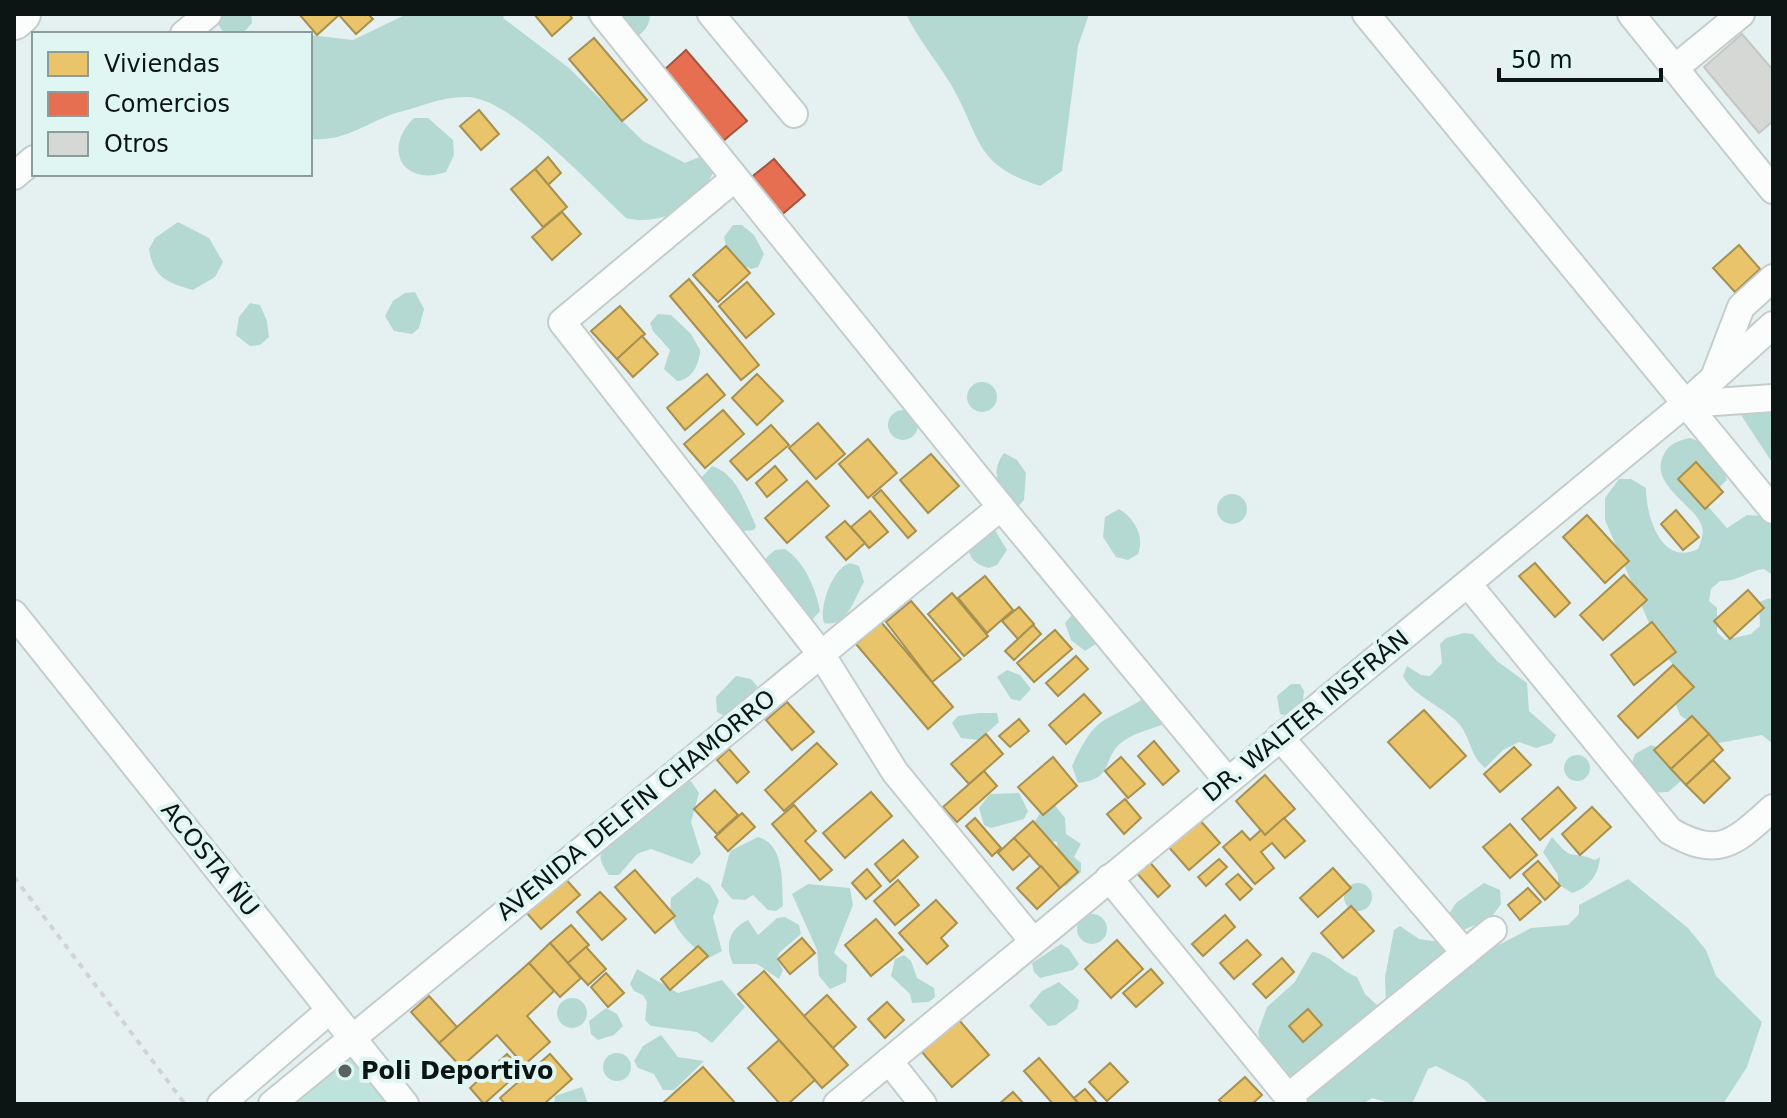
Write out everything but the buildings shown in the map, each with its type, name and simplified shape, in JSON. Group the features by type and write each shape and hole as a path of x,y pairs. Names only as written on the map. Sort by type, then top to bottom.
{"highway":[{"path":"14,20 21,14"}],"street":[{"path":"186,32 208,14"},
{"path":"603,14 1001,507 1227,780"},
{"path":"711,14 794,114"},
{"path":"1366,14 1773,510"},
{"path":"1631,14 1773,190"},
{"path":"1675,68 1741,14"},
{"path":"14,176 32,161"},
{"path":"735,178 562,322 821,654 895,772 1033,941"},
{"path":"1714,378 1741,307 1773,278"},
{"name":"DR. WALTER INSFRÁN","path":"837,1104 1685,404 1773,325"},
{"path":"1685,404 1773,398"},
{"name":"AVENIDA DELFIN CHAMORRO","path":"272,1104 1001,507"},
{"path":"1468,584 1670,831 1692,844 1715,847 1737,840 1773,808"},
{"name":"ACOSTA ÑU","path":"14,614 405,1104"},
{"path":"1280,737 1465,953"},
{"path":"1109,878 1291,1100 1493,930"},
{"path":"221,1104 330,1010"},
{"path":"889,1061 923,1104"}],"path":[{"path":"14,877 185,1104"}],"green space":[{"path":"211,14 251,14 252,23 244,32 223,32"},
{"path":"407,14 505,14 503,18 569,68 643,141 685,163 702,156 714,171 699,194 678,211 640,220 626,218 551,147 506,112 486,101 468,97 440,100 396,113 345,135 312,139 312,35 353,40"},
{"path":"586,14 650,14 646,28 634,39 600,29"},
{"path":"906,14 1089,14 1078,46 1062,171 1040,186 1018,177 990,158 950,83"},
{"path":"414,118 428,118 453,140 454,155 446,172 418,174 402,162 399,142"},
{"path":"178,222 209,238 223,262 215,277 193,290 163,277 151,259 149,249 155,238"},
{"path":"733,225 742,225 754,235 764,254 758,267 751,269 746,266 727,247 724,237"},
{"path":"415,292 424,309 419,328 412,334 394,331 385,316 393,301 405,293"},
{"path":"250,303 260,305 267,321 269,337 260,345 250,346 236,335 239,317"},
{"path":"658,314 671,315 691,334 700,350 699,360 687,378 677,381 664,369 670,350 650,323"},
{"path":"982,382 988,383 996,391 996,403 988,411 982,412 976,411 968,403 967,397 968,391 976,383"},
{"path":"1773,409 1773,464 1741,415"},
{"path":"903,410 914,414 918,425 914,436 903,440 892,436 888,425 892,414"},
{"path":"1690,438 1710,449 1724,472 1727,480 1704,502 1727,528 1747,515 1763,516 1773,526 1773,575 1764,569 1720,581 1711,589 1709,601 1717,608 1717,632 1725,640 1751,634 1760,626 1759,602 1770,598 1773,604 1773,744 1762,735 1719,743 1680,715 1675,702 1684,694 1675,667 1660,649 1605,520 1605,498 1619,479 1631,479 1646,488 1653,524 1665,545 1685,553 1698,549 1703,534 1701,524 1667,484 1661,465 1669,448 1678,441"},
{"path":"1004,453 1017,460 1026,473 1024,500 1015,510 998,483 997,468"},
{"path":"712,466 734,482 756,526 754,530 743,531 738,527 699,480"},
{"path":"1232,494 1238,495 1246,503 1246,515 1238,523 1232,524 1226,523 1218,515 1217,509 1218,503 1226,495"},
{"path":"1119,509 1133,522 1139,534 1138,554 1128,560 1116,557 1103,537 1105,517"},
{"path":"993,527 1007,550 997,565 989,568 974,560 968,544"},
{"path":"785,549 803,568 816,594 820,611 810,622 768,574 766,558 775,550"},
{"path":"850,563 859,566 864,582 844,617 824,623 823,607 828,589 838,573"},
{"path":"1077,609 1099,642 1085,651 1071,640 1065,623"},
{"path":"1473,634 1497,661 1527,683 1529,711 1556,735 1552,743 1536,748 1519,742 1503,750 1485,768 1476,758 1460,725 1408,683 1403,676 1407,666 1421,675 1430,676 1442,663 1440,644 1446,638"},
{"path":"1007,670 1020,675 1031,689 1020,701 1011,699 997,677"},
{"path":"736,676 751,679 757,686 756,696 738,710 723,715 717,712 716,697"},
{"path":"1291,684 1300,684 1304,691 1302,708 1287,716 1280,714 1277,696"},
{"path":"1149,695 1173,721 1125,740 1117,746 1098,777 1078,783 1072,766 1089,735 1103,721"},
{"path":"997,713 999,722 979,740 961,738 952,723 958,716"},
{"path":"1651,745 1659,748 1660,757 1681,781 1668,792 1646,793 1642,776 1632,763 1635,754"},
{"path":"1577,755 1586,759 1590,768 1586,777 1577,781 1568,777 1564,768 1568,759"},
{"path":"691,781 699,793 691,822 701,854 692,864 651,849 637,854 619,875 609,875 601,858 605,844 636,816 680,785"},
{"path":"1019,793 1028,811 1024,819 991,828 984,825 979,808 990,794"},
{"path":"1053,803 1065,818 1066,834 1081,844 1074,857 1081,863 1081,872 1066,886 1061,886 1057,842 1048,840 1034,823 1042,810"},
{"path":"758,837 767,841 778,856 783,906 776,911 768,910 753,895 745,900 732,899 721,886 730,851"},
{"path":"1552,837 1569,853 1595,860 1600,857 1592,880 1578,891 1572,893 1558,884 1558,875 1543,852"},
{"path":"697,877 710,885 719,901 713,917 722,951 707,959 680,932 672,917 671,898"},
{"path":"1628,879 1688,928 1706,950 1716,976 1762,1022 1747,1067 1723,1104 1489,1104 1467,1082 1436,1066 1428,1069 1412,1104 1392,1104 1372,1098 1363,1104 1278,1104 1258,1032 1267,1007 1294,983 1312,952 1324,955 1357,977 1365,994 1377,1005 1386,1005 1385,977 1394,930 1400,926 1419,939 1491,949 1531,928 1568,925 1579,914 1579,905"},
{"path":"1358,883 1368,887 1372,897 1368,907 1358,911 1348,907 1344,897 1348,887"},
{"path":"1484,883 1500,890 1501,904 1490,919 1458,932 1447,917 1456,903"},
{"path":"808,884 850,888 853,905 834,953 847,965 846,982 830,989 819,976 817,950 792,894"},
{"path":"1092,914 1103,918 1107,929 1103,940 1092,944 1081,940 1077,929 1081,918"},
{"path":"785,917 799,925 801,934 779,953 777,959 783,970 779,979 757,964 733,964 730,938 742,923 748,920 758,935 777,918"},
{"path":"1061,944 1069,949 1079,964 1073,970 1040,978 1034,972 1032,963"},
{"path":"904,955 911,961 917,978 934,988 935,997 929,1002 912,1003 910,994 891,976 895,959"},
{"path":"637,969 678,993 722,980 745,1007 712,1043 697,1032 651,1026 645,1020 647,1002 630,984"},
{"path":"1059,982 1079,1000 1077,1009 1056,1025 1048,1026 1029,1006 1042,991"},
{"path":"572,998 578,999 586,1007 586,1019 578,1027 572,1028 566,1027 558,1019 557,1013 558,1007 566,999"},
{"path":"606,1008 617,1014 623,1026 614,1035 598,1040 591,1034 589,1021"},
{"path":"661,1035 678,1057 704,1061 674,1090 663,1090 654,1074 638,1068 634,1061 643,1046"},
{"name":"Poli Deportivo","path":"351,1038 404,1104 272,1104"},
{"path":"617,1053 627,1057 631,1067 627,1077 617,1081 607,1077 603,1067 607,1057"},
{"path":"582,1087 588,1104 554,1104 555,1096"}],"place":[{"name":"Poli Deportivo","path":"345,1071"}]}
